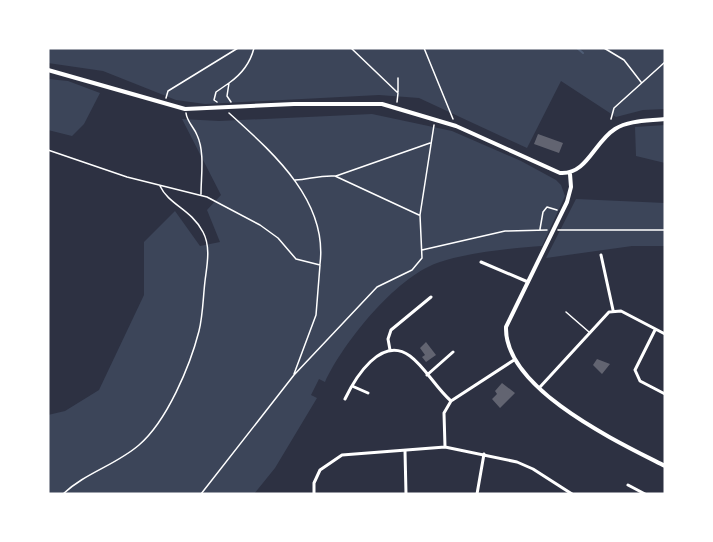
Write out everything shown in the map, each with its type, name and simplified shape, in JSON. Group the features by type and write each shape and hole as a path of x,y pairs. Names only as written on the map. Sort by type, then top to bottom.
{"street":[{"path":"48,70 185,109 327,104 382,104 397,107 456,126 560,174 570,174 580,169 597,144 617,127 665,119"},
{"path":"570,174 571,187 562,211 506,327 506,335 514,360 540,387 587,425 665,466"},
{"path":"601,255 613,310"},
{"path":"482,262 528,282"},
{"path":"390,350 388,339 391,330 431,297"},
{"path":"540,387 606,314 613,310 621,311 665,334"},
{"path":"655,330 635,370 640,381 665,394"},
{"path":"345,399 360,373 379,356 390,350 411,357 451,401"},
{"path":"426,375 453,352"},
{"path":"445,447 444,413 451,401 514,360"},
{"path":"352,386 368,393"},
{"path":"314,494 316,476 333,459 351,453 445,447 484,454 533,469 572,494"},
{"path":"405,451 406,494"},
{"path":"477,494 484,454"},
{"path":"628,485 645,494"}],"lane":[{"path":"566,312 589,333"}],"path":[{"path":"164,104 168,91 238,48"},
{"path":"255,48 252,58 241,75 216,92 214,100 272,152 295,180 312,210 320,236 316,315 294,375"},
{"path":"351,48 398,93"},
{"path":"424,48 456,126"},
{"path":"604,48 624,60 642,83"},
{"path":"611,119 614,108 665,62"},
{"path":"397,107 398,78"},
{"path":"228,83 227,96 232,107"},
{"path":"185,109 187,120 197,134 201,149 201,196"},
{"path":"201,494 294,375 377,287 412,270 422,258 420,215 435,118"},
{"path":"335,176 431,143"},
{"path":"48,150 201,196 260,225 278,238 296,259 320,265"},
{"path":"295,180 311,179 320,175 335,176 420,215"},
{"path":"63,494 78,480 95,475 140,444 160,421 184,374 199,331 208,248 203,232 186,209 165,197 159,185"},
{"path":"422,250 505,231 540,230 543,212 547,207 562,211"},
{"path":"570,230 665,230"}],"shaded area":[{"path":"48,48 665,48 665,109 643,110 616,117 561,81 527,148 419,98 379,95 205,104 176,100 103,71 48,63"},
{"path":"48,79 68,81 100,93 84,124 72,136 48,130"},
{"path":"372,114 452,131 521,161 556,180 561,185 565,196 542,246 448,259 421,271 404,282 357,331 325,382 319,379 311,395 317,398 275,468 254,494 48,494 48,415 65,411 99,390 144,295 144,242 175,211 200,246 220,242 207,210 221,195 182,119 219,121"},
{"path":"665,125 665,163 636,156 635,127"},
{"path":"576,199 665,203 665,246 632,246 546,258"}],"building":[{"path":"538,134 563,143 559,153 534,144"},
{"path":"426,342 436,355 426,362 422,357 425,355 420,348"},
{"path":"597,359 610,364 602,374 593,365"},
{"path":"502,383 515,393 500,408 492,399"}],"waterway":[{"path":"577,48 583,53"}]}
